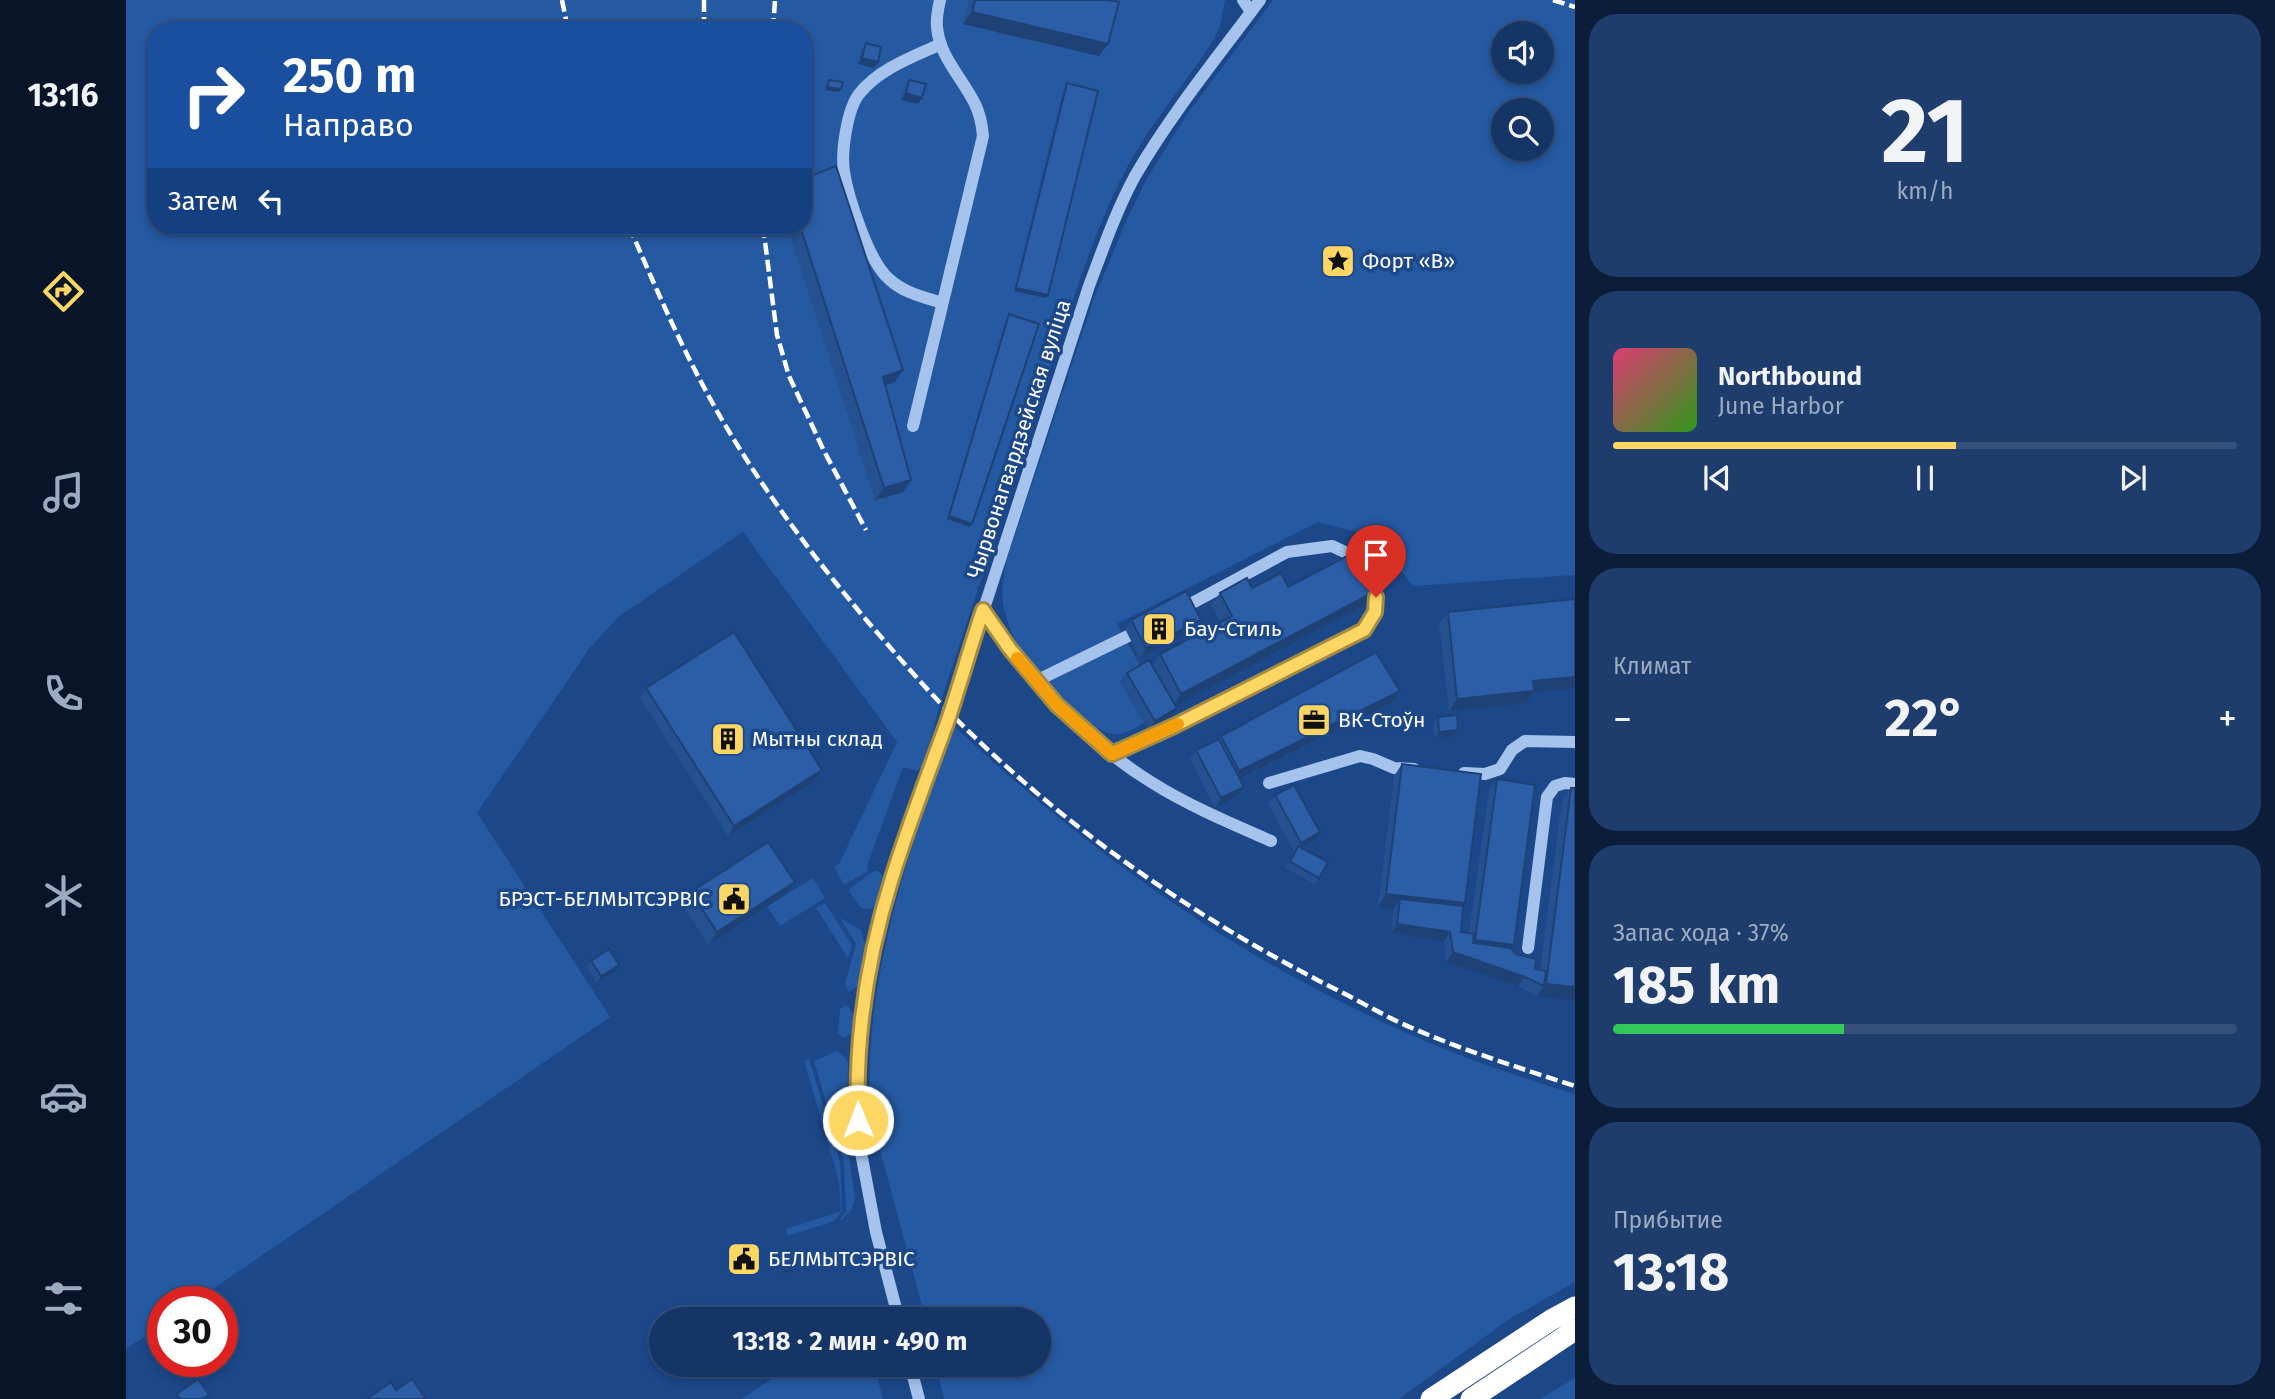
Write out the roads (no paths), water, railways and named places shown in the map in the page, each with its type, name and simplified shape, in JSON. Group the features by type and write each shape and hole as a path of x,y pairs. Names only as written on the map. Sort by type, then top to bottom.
{"highway":[{"path":"1431,1399 1575,1307"},
{"path":"1471,1399 1575,1330"}],"street":[{"path":"913,426 983,136 976,105 941,44 936,25 940,0"},
{"path":"1242,0 1251,12"},
{"name":"Чырвонагвардзейская вуліца","path":"896,1307 876,1232 859,1142 859,1050 871,963 891,880 950,713 1088,286 1111,228 1156,141 1259,0"},
{"path":"941,44 883,73 858,96 852,108 843,154 847,185 877,265 887,278 901,289 942,303"},
{"path":"1112,754 1174,726 1364,630 1375,612 1376,597 1349,554 1332,546 1287,552 1184,608"},
{"path":"983,610 1057,705 1112,754 1149,781 1207,813 1271,841"},
{"path":"1036,681 1128,636"},
{"path":"1269,783 1360,756 1394,768 1485,774 1500,769 1512,750 1525,741 1575,742"},
{"path":"1528,948 1547,797 1555,786 1575,784"},
{"path":"913,1377 919,1399"}],"railway":[{"path":"562,0 566,21"},
{"path":"704,0 704,21"},
{"path":"774,21 775,0"},
{"path":"1553,0 1575,7"},
{"path":"633,235 695,371 737,445 772,497 868,622 942,705 996,757 1041,797 1136,870 1236,935 1412,1028 1472,1052 1575,1086"},
{"path":"764,235 777,335 789,376 824,451 866,530"}],"place":[{"name":"Форт «В»","path":"1338,261"},
{"name":"Бау-Стиль","path":"1159,629"},
{"name":"ВК-Стоўн","path":"1314,720"},
{"name":"Мытны склад","path":"728,739"},
{"name":"БРЭСТ-БЕЛМЫТСЭРВІС","path":"734,899"},
{"name":"БЕЛМЫТСЭРВІС","path":"744,1259"}]}
